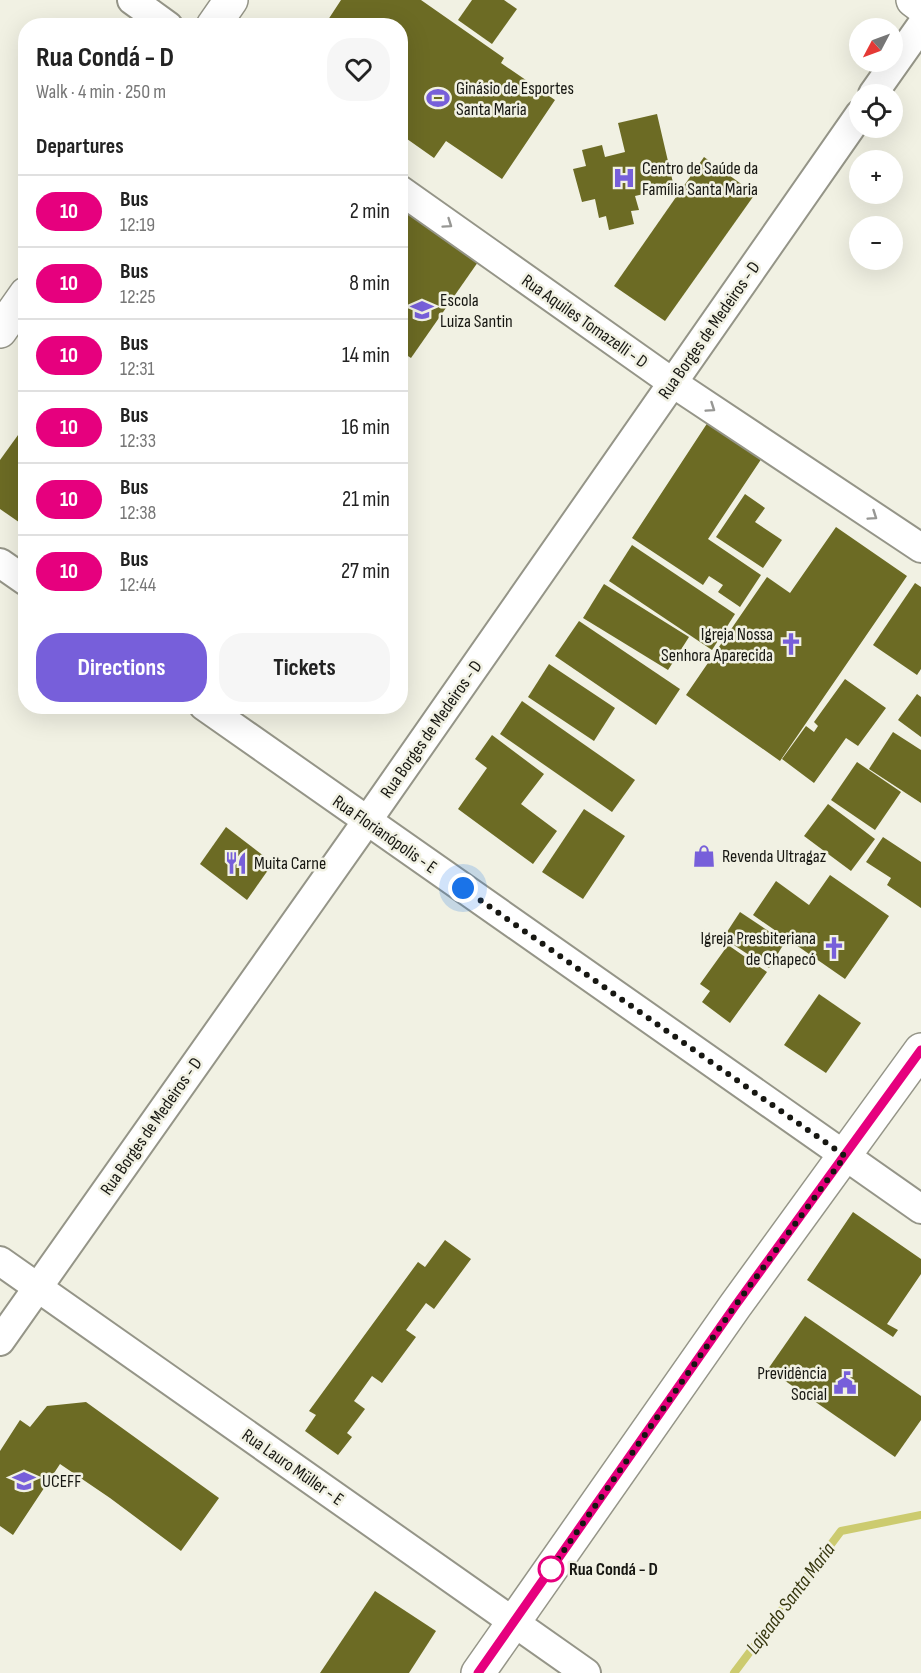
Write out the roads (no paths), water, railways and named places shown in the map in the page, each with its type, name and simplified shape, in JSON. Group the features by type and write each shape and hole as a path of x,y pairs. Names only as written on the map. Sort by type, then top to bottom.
{"street":[{"path":"132,0 157,18"},
{"path":"219,18 231,0"},
{"path":"913,0 921,6"},
{"path":"880,84 921,26"},
{"name":"Rua Borges de Medeiros - D","path":"0,1341 367,821 849,130"},
{"name":"Rua Aquiles Tomazelli - D","path":"408,196 673,383 921,548"},
{"path":"0,331 18,305"},
{"path":"0,563 18,575"},
{"name":"Rua Florianópolis - E","path":"215,714 921,1209"},
{"path":"478,1673 735,1306 921,1050"},
{"name":"Rua Lauro Müller - E","path":"0,1261 586,1673"}],"waterway":[{"name":"Lajeado Santa Maria","path":"734,1673 841,1531 921,1515"}],"place":[{"name":"Ginásio de Esportes Santa Maria","path":"438,98"},
{"name":"Centro de Saúde da Família Santa Maria","path":"624,178"},
{"name":"Escola Luiza Santin","path":"422,310"},
{"name":"Igreja Nossa Senhora Aparecida","path":"791,644"},
{"name":"Revenda Ultragaz","path":"704,856"},
{"name":"Muita Carne","path":"236,863"},
{"name":"Igreja Presbiteriana de Chapecó","path":"834,948"},
{"name":"Previdência Social","path":"845,1383"},
{"name":"UCEFF","path":"24,1481"},
{"name":"Rua Condá - D","path":"551,1569"}]}
